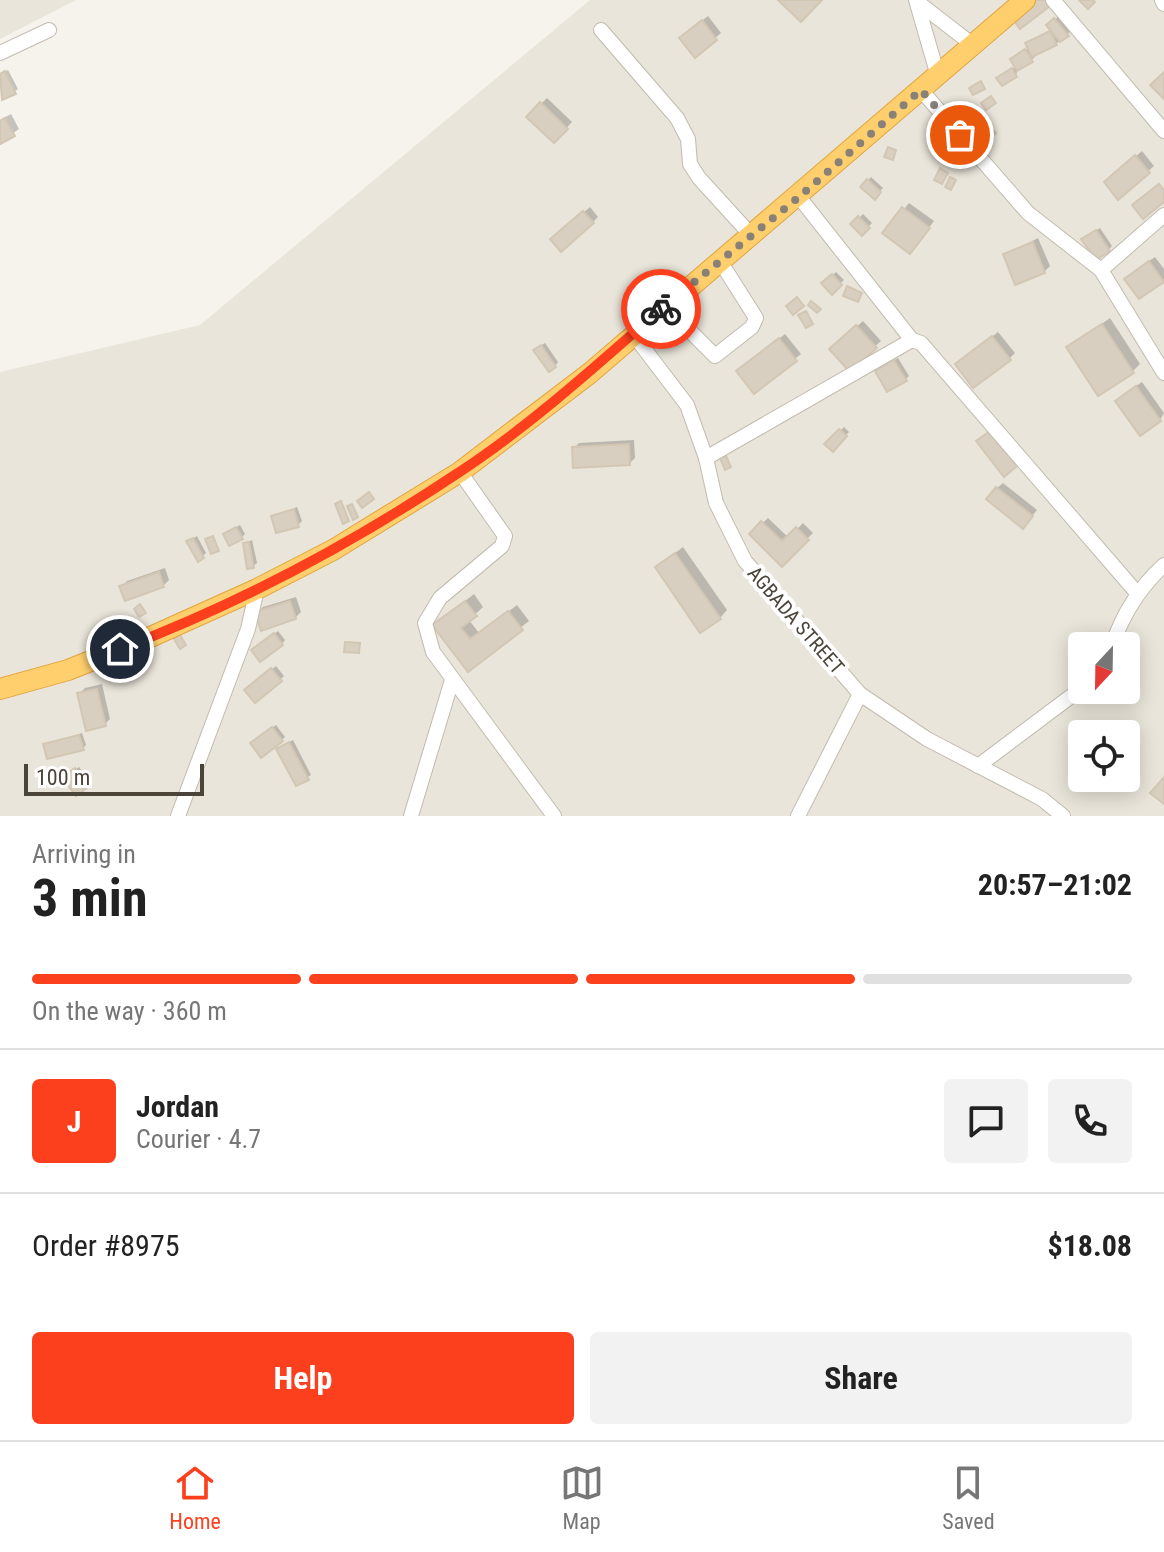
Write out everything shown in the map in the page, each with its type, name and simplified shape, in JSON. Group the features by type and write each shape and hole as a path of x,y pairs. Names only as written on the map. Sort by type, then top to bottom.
{"highway":[{"path":"0,689 68,670 257,589 333,550 460,472 590,373 665,306 799,197 1025,0"}],"street":[{"path":"1053,0 1164,131"},
{"path":"918,2 973,45"},
{"path":"918,2 938,76"},
{"path":"0,53 49,30"},
{"path":"601,30 677,118 688,139 690,164 751,235"},
{"path":"921,90 1028,213 1101,270 1164,373"},
{"path":"799,197 912,340 921,343 1137,593"},
{"path":"1101,270 1164,215"},
{"path":"665,306 715,356 752,327 756,318 720,261"},
{"name":"AGBADA STREET","path":"633,334 687,405 706,458 716,503 745,561 860,694 927,739 1042,799 1063,816"},
{"path":"706,458 912,340"},
{"path":"460,472 505,536 502,546 440,598 425,623 433,652 554,816"},
{"path":"1116,632 1137,593 1164,565"},
{"path":"178,816 248,629 257,589"},
{"path":"411,816 452,680"},
{"path":"798,816 860,694"},
{"path":"978,766 1068,698"}],"shaded area":[{"path":"0,0 76,0 0,39"},
{"path":"590,0 1164,0 1164,816 0,816 0,372 200,325"}],"building":[{"path":"778,0 822,0 801,22"},
{"path":"1035,0 1046,0 1050,6 1020,29 1012,18"},
{"path":"1079,0 1093,0 1095,2 1088,9"},
{"path":"1054,18 1069,36 1060,42 1046,25"},
{"path":"702,20 717,40 695,58 679,38"},
{"path":"1050,31 1057,45 1032,57 1025,43"},
{"path":"1025,49 1033,62 1017,71 1010,59"},
{"path":"1012,68 1017,77 1002,86 996,78"},
{"path":"5,71 16,94 2,100 0,74"},
{"path":"1164,72 1164,99 1150,85"},
{"path":"981,81 985,89 973,95 969,88"},
{"path":"991,96 996,103 986,110 981,103"},
{"path":"540,102 568,129 554,143 526,117"},
{"path":"5,118 15,136 0,144 0,121"},
{"path":"989,125 996,133 985,142 979,134"},
{"path":"888,147 896,150 893,160 884,157"},
{"path":"1135,155 1150,173 1118,200 1104,182"},
{"path":"940,168 948,173 942,184 934,180"},
{"path":"950,177 956,180 951,190 945,187"},
{"path":"867,179 881,192 875,200 860,187"},
{"path":"1159,184 1164,190 1164,202 1143,219 1132,205"},
{"path":"902,207 930,228 910,254 882,233"},
{"path":"583,211 594,223 561,252 550,239"},
{"path":"858,216 870,228 862,236 850,224"},
{"path":"1096,230 1110,251 1096,260 1081,239"},
{"path":"1033,242 1045,273 1015,285 1003,254"},
{"path":"1149,261 1164,282 1139,299 1124,279"},
{"path":"832,274 842,285 832,295 821,283"},
{"path":"847,286 862,293 858,302 843,296"},
{"path":"797,297 804,306 793,315 786,306"},
{"path":"811,301 821,309 817,313 808,305"},
{"path":"806,311 813,324 806,328 798,315"},
{"path":"1102,324 1134,373 1098,396 1066,347"},
{"path":"856,325 877,348 850,372 829,349"},
{"path":"992,336 1011,360 973,388 955,364"},
{"path":"779,338 797,361 754,394 736,371"},
{"path":"541,345 556,367 549,372 533,350"},
{"path":"894,360 907,381 887,392 875,371"},
{"path":"1136,386 1161,421 1140,436 1115,401"},
{"path":"839,429 847,436 833,452 824,444"},
{"path":"990,431 1017,466 1004,477 976,441"},
{"path":"629,444 630,465 573,468 572,447"},
{"path":"726,456 731,467 725,470 720,458"},
{"path":"996,487 1033,516 1023,529 986,499"},
{"path":"369,492 374,499 362,508 357,501"},
{"path":"341,501 349,521 343,524 335,504"},
{"path":"352,504 358,517 353,520 347,506"},
{"path":"294,509 299,527 276,533 271,516"},
{"path":"761,521 782,541 796,527 809,540 782,567 749,534"},
{"path":"236,527 243,539 229,546 223,534"},
{"path":"213,536 219,551 211,554 205,539"},
{"path":"193,538 204,558 198,562 186,541"},
{"path":"249,542 254,568 247,569 243,543"},
{"path":"675,553 721,619 700,633 655,567"},
{"path":"159,572 164,587 125,601 119,586"},
{"path":"290,601 296,619 261,631 255,612"},
{"path":"465,601 477,616 461,628 470,639 508,611 523,630 468,672 432,625"},
{"path":"140,604 146,613 139,617 134,609"},
{"path":"274,633 283,645 260,662 251,650"},
{"path":"180,635 186,645 180,649 174,639"},
{"path":"345,642 360,643 359,653 344,652"},
{"path":"271,668 282,681 255,703 244,690"},
{"path":"97,689 106,726 86,731 77,693"},
{"path":"272,727 283,741 261,758 250,743"},
{"path":"79,735 84,750 47,759 43,744"},
{"path":"289,742 309,780 296,786 276,749"},
{"path":"75,768 88,787 76,796 62,777"},
{"path":"1164,777 1164,804 1150,793"}],"way so far":[{"path":"661,309 799,197 921,90 960,135"}],"route":[{"path":"120,649 257,589 333,550 460,472 590,373 661,309"}]}
